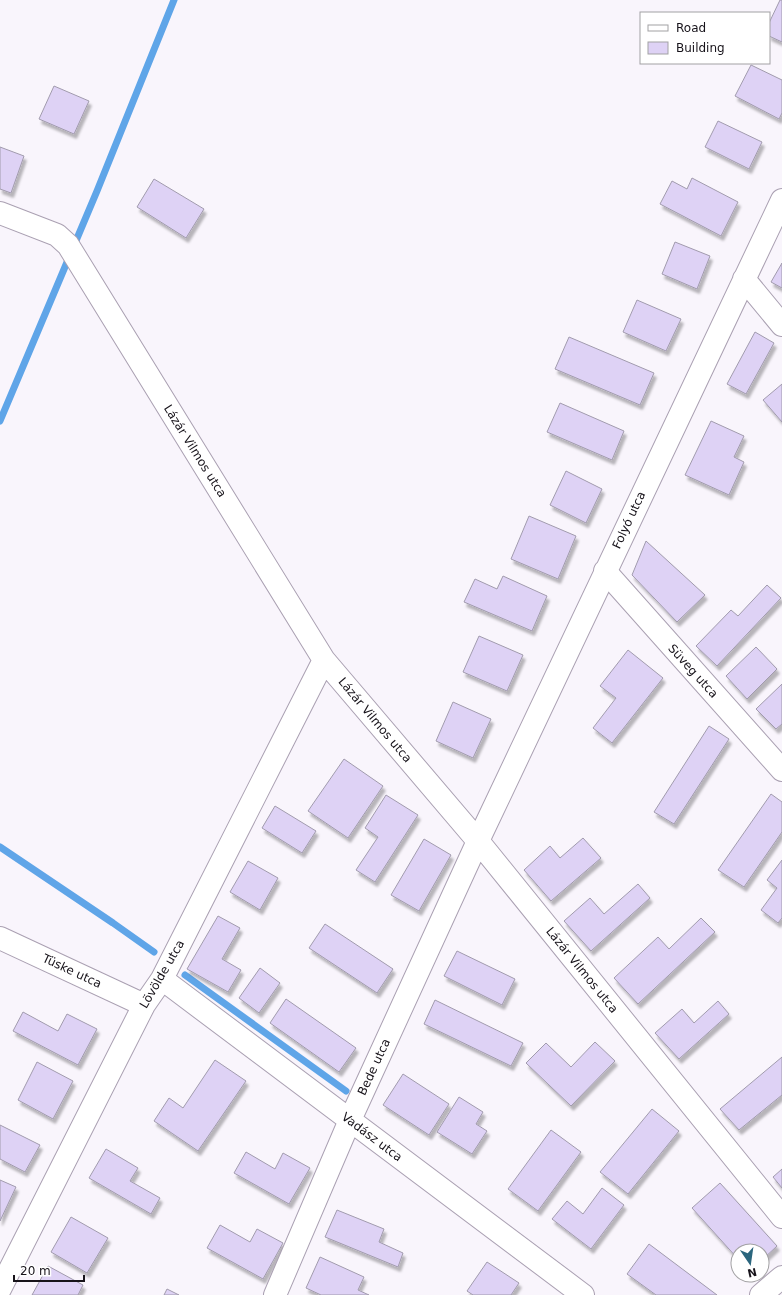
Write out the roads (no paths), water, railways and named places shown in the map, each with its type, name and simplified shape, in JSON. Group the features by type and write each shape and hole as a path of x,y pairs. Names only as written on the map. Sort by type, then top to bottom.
{"street":[{"name":"Folyó utca","path":"478,841 782,200"},
{"name":"Lázár Vilmos utca","path":"0,214 58,235 73,253 324,660 478,841 782,1218"},
{"path":"744,279 782,325"},
{"name":"Süveg utca","path":"605,571 782,770"},
{"name":"Lövölde utca","path":"0,1289 144,1005 162,979 324,660"},
{"name":"Bede utca","path":"275,1295 350,1120 478,841"},
{"name":"Tüske utca","path":"0,938 144,1005"},
{"name":"Vadász utca","path":"162,979 583,1295"},
{"path":"761,1295 782,1277"}],"waterway":[{"path":"0,421 97,191 174,0"},
{"path":"0,847 154,952"},
{"path":"185,975 346,1091"}]}
